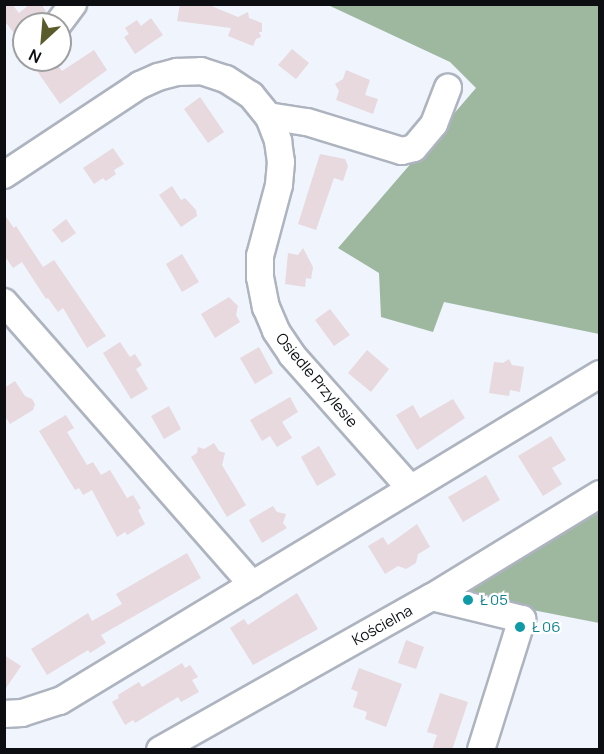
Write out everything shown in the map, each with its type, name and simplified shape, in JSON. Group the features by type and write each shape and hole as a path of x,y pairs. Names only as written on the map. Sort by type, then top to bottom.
{"street":[{"name":"Osiedle Przylesie","path":"4,176 140,85 177,72 201,71 226,80 250,95 268,116 278,141 281,162 279,185 261,256 260,277 266,307 276,331 292,355 410,488"},
{"path":"268,116 307,122 402,151 414,148 435,124 447,88"},
{"path":"4,302 252,584"},
{"path":"4,714 31,711 60,701 600,374"},
{"name":"Kościelna","path":"160,750 432,597 600,494"},
{"path":"432,597 522,619 481,750"}],"green space":[{"path":"328,5 599,5 599,334 444,302 433,332 381,317 379,273 338,248 476,88 450,62"},
{"path":"599,498 599,623 450,594"}],"building":[{"path":"4,4 12,4 18,12 12,12 12,30 7,24 4,24"},
{"path":"30,4 41,4 46,12 20,12"},
{"path":"180,4 209,5 238,17 248,12 249,18 262,23 262,32 259,32 261,37 256,39 253,46 228,36 231,28 177,21"},
{"path":"151,18 163,35 135,54 124,37 129,34 125,28 137,20 141,26"},
{"path":"292,49 309,63 296,79 278,65"},
{"path":"94,50 107,70 60,104 38,72 72,72 72,64"},
{"path":"346,70 370,80 365,95 378,99 373,114 336,100 339,91 335,84 343,79"},
{"path":"200,97 224,132 208,143 184,109"},
{"path":"113,148 124,164 114,170 116,174 106,181 103,178 94,184 83,168"},
{"path":"320,154 345,159 348,166 343,181 334,178 316,230 298,224"},
{"path":"172,186 181,200 185,198 196,210 197,216 181,227 159,195"},
{"path":"4,214 14,228 16,226 43,267 54,260 106,336 87,348 63,308 58,312 48,298 46,299 22,262 13,268 4,255"},
{"path":"66,219 76,233 62,243 52,230"},
{"path":"303,248 313,267 311,279 306,278 305,287 285,284 288,253 298,255"},
{"path":"182,254 199,282 182,292 166,264"},
{"path":"229,297 238,306 236,315 240,322 215,338 201,314"},
{"path":"330,309 350,335 334,346 315,320"},
{"path":"120,342 130,357 135,354 142,365 136,369 148,389 131,399 103,353"},
{"path":"259,347 273,373 255,384 240,358"},
{"path":"367,350 389,369 371,392 348,373"},
{"path":"509,359 512,365 524,367 520,392 510,390 509,396 489,393 494,362 503,363"},
{"path":"15,381 25,396 32,399 35,404 33,410 10,424 4,415 4,388"},
{"path":"290,397 298,412 282,422 292,438 277,447 270,436 262,441 250,420"},
{"path":"453,399 465,418 417,450 396,415 413,405 420,418"},
{"path":"169,406 181,429 164,439 151,416"},
{"path":"66,415 74,428 67,432 87,465 93,462 101,475 110,470 127,498 133,495 141,508 138,510 145,524 127,535 125,532 117,537 92,490 83,495 79,488 75,490 39,431"},
{"path":"551,436 566,460 552,468 562,484 543,496 518,456"},
{"path":"214,443 219,451 225,453 222,465 246,505 227,517 191,457 197,453 198,447 204,449"},
{"path":"319,446 336,475 317,486 301,457"},
{"path":"486,475 500,500 463,522 448,497"},
{"path":"273,506 277,512 286,514 283,523 287,528 262,543 249,520"},
{"path":"417,524 430,547 418,554 416,563 406,569 398,566 385,574 368,546 383,537 388,545"},
{"path":"187,553 201,578 101,635 106,643 90,653 88,650 47,675 31,649 88,613 92,621 122,604 116,594"},
{"path":"297,593 318,629 253,665 230,628 244,619 248,625"},
{"path":"406,640 424,647 416,669 398,663"},
{"path":"4,655 21,666 4,691"},
{"path":"182,663 185,668 190,665 198,677 192,680 199,692 181,702 178,697 135,723 133,720 125,725 112,702 119,698 118,695 139,682 142,687"},
{"path":"359,668 402,684 386,727 365,719 367,712 353,707 358,692 351,689"},
{"path":"440,693 468,702 452,750 432,750 437,735 427,732"}],"place":[{"name":"Ł 05","path":"468,600"},
{"name":"Ł 06","path":"520,627"}]}
